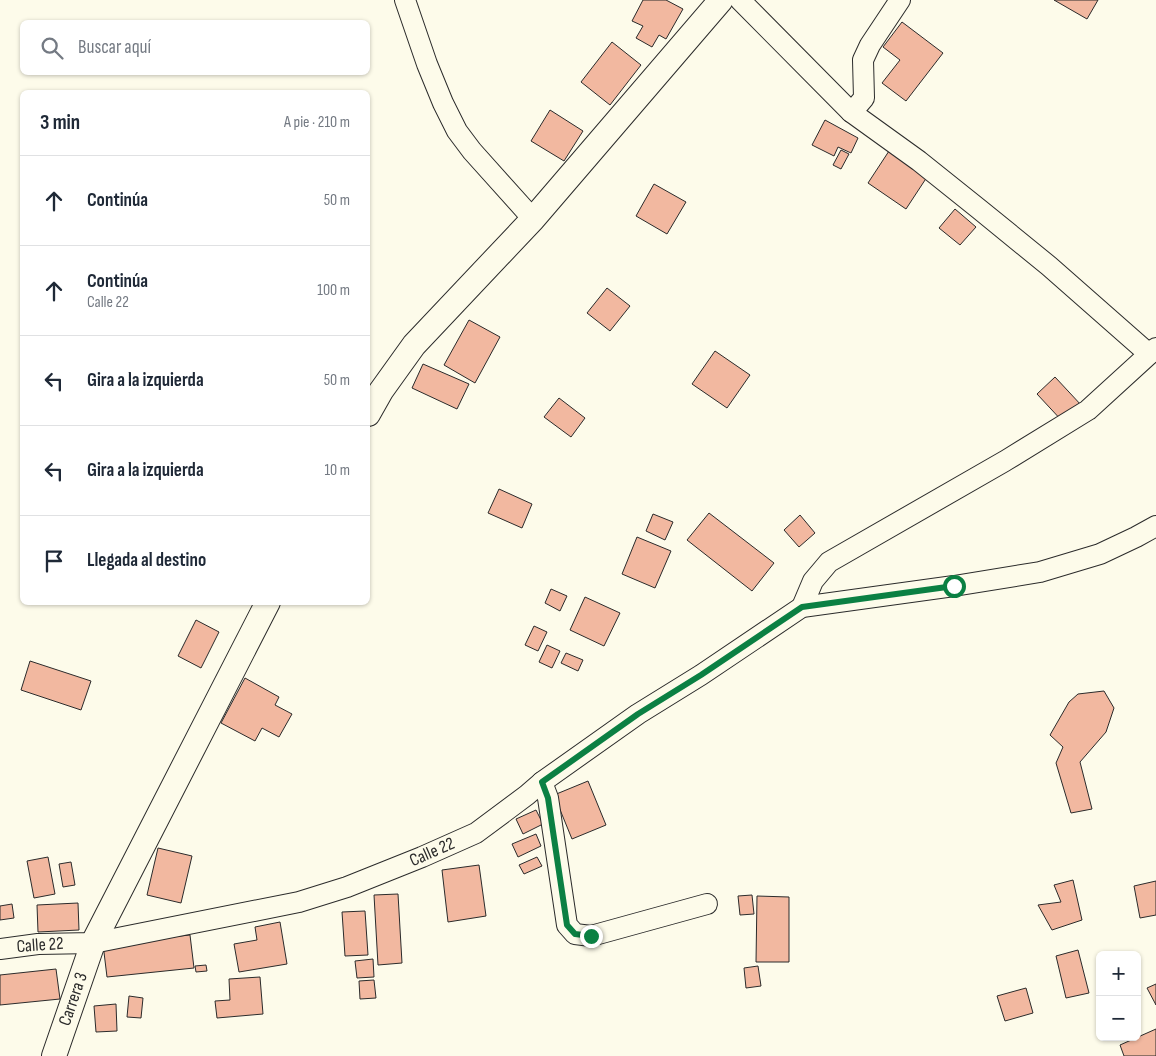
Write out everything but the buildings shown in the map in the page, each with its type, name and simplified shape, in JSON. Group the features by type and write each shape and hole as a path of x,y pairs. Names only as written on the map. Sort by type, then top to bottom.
{"street":[{"path":"405,0 430,71 457,131 472,151 533,219"},
{"path":"370,411 414,345 533,219 721,0"},
{"path":"740,0 850,112 919,161 979,208 1152,351 1088,410 1006,461 829,562 813,580 802,607"},
{"path":"850,112 864,98 863,60 870,45 900,0"},
{"path":"802,607 1040,572 1100,554 1156,526"},
{"name":"Carrera 3","path":"54,1056 93,942 266,605"},
{"name":"Calle 22","path":"0,948 38,944 93,942 299,902 347,887 422,857 476,833 542,782 638,714 701,675 802,607"},
{"path":"542,782 548,798 567,925 575,934 591,936 707,904"}],"route":[{"path":"591,936 575,934 567,925 548,798 542,782 638,714 701,675 802,607 954,586"}]}
